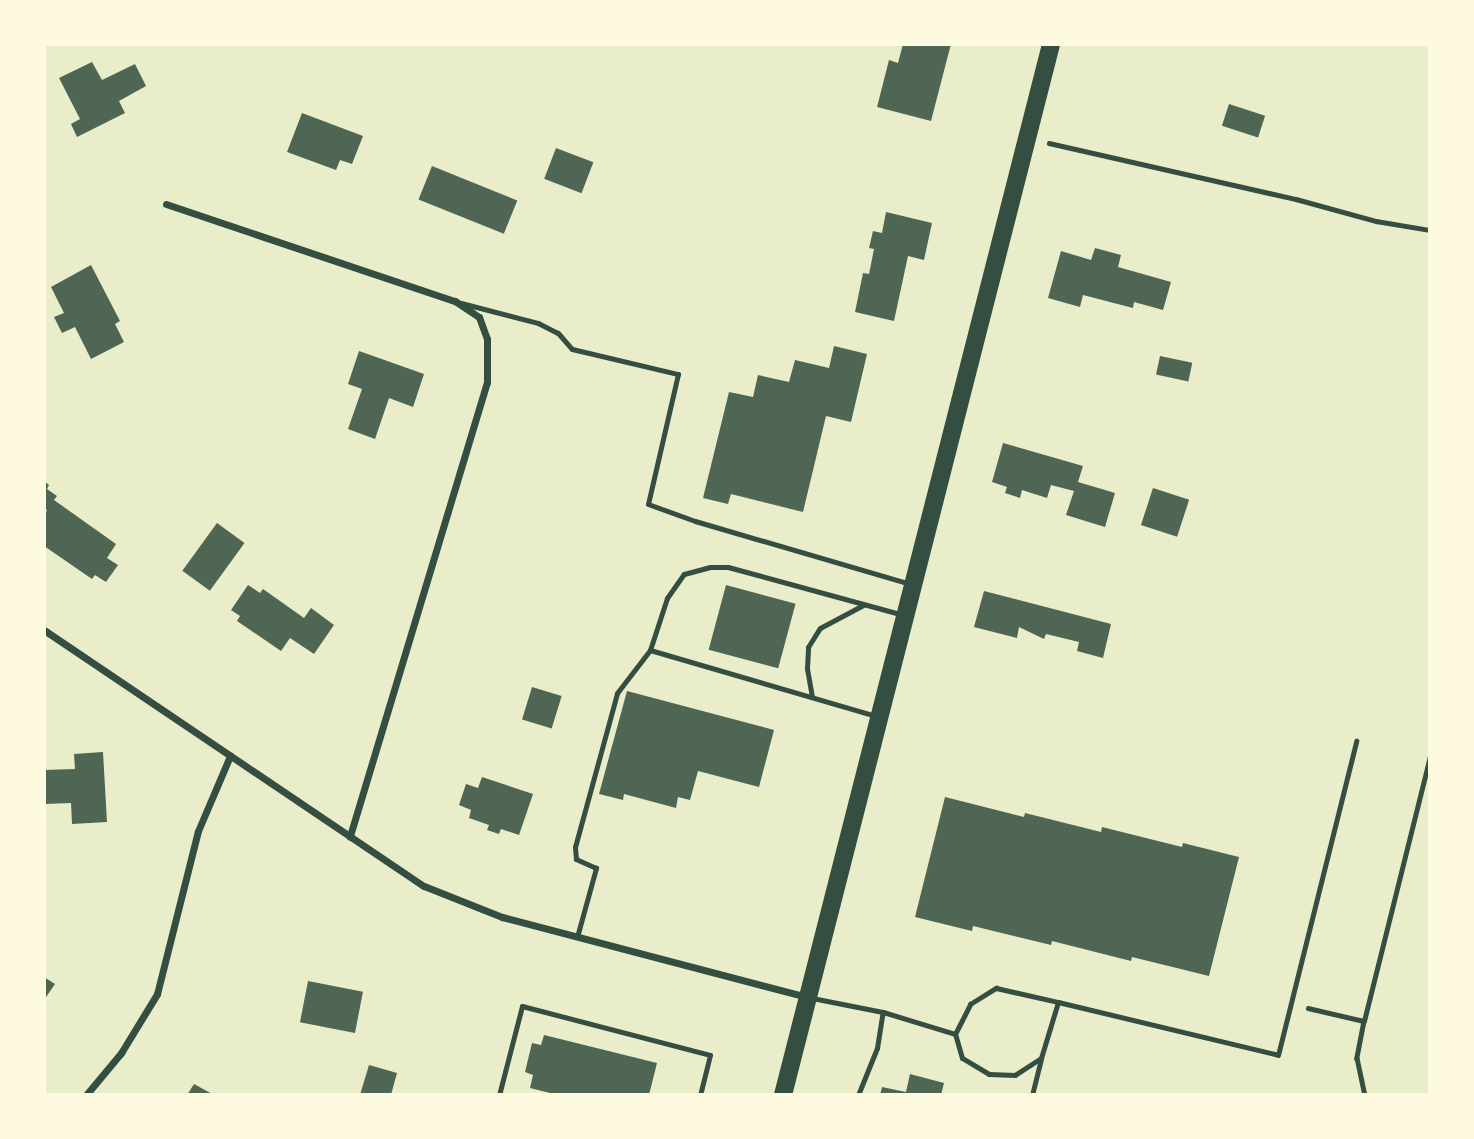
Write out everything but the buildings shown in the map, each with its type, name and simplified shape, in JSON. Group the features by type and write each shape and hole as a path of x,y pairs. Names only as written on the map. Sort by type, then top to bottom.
{"main road":[{"path":"783,1095 1051,44"}],"street":[{"path":"166,204 455,301 479,317 487,339 487,382 351,837"},
{"path":"44,630 424,886 502,917 809,998"},
{"path":"86,1095 121,1053 158,993 198,831 230,755"}],"lane":[{"path":"455,301 538,323 558,332 572,349 678,374 648,504 695,521 913,585"},
{"path":"577,937 596,868 576,859 575,847 617,693 650,650 667,598 684,574 710,567 728,567 905,616"},
{"path":"811,697 807,668 808,647 820,628 863,605"},
{"path":"650,650 880,717"},
{"path":"1041,1058 1015,1075 989,1074 962,1058 955,1034 970,1004 996,988 1278,1055 1356,741"},
{"path":"809,998 883,1012 955,1034"},
{"path":"1032,1095 1058,1002"},
{"path":"499,1095 522,1006 710,1055 700,1095"},
{"path":"858,1095 877,1048 883,1012"}],"path":[{"path":"1028,138 1376,220 1430,230"},
{"path":"1365,1095 1357,1058 1363,1021 1430,756"},
{"path":"1290,1004 1363,1021"}]}
